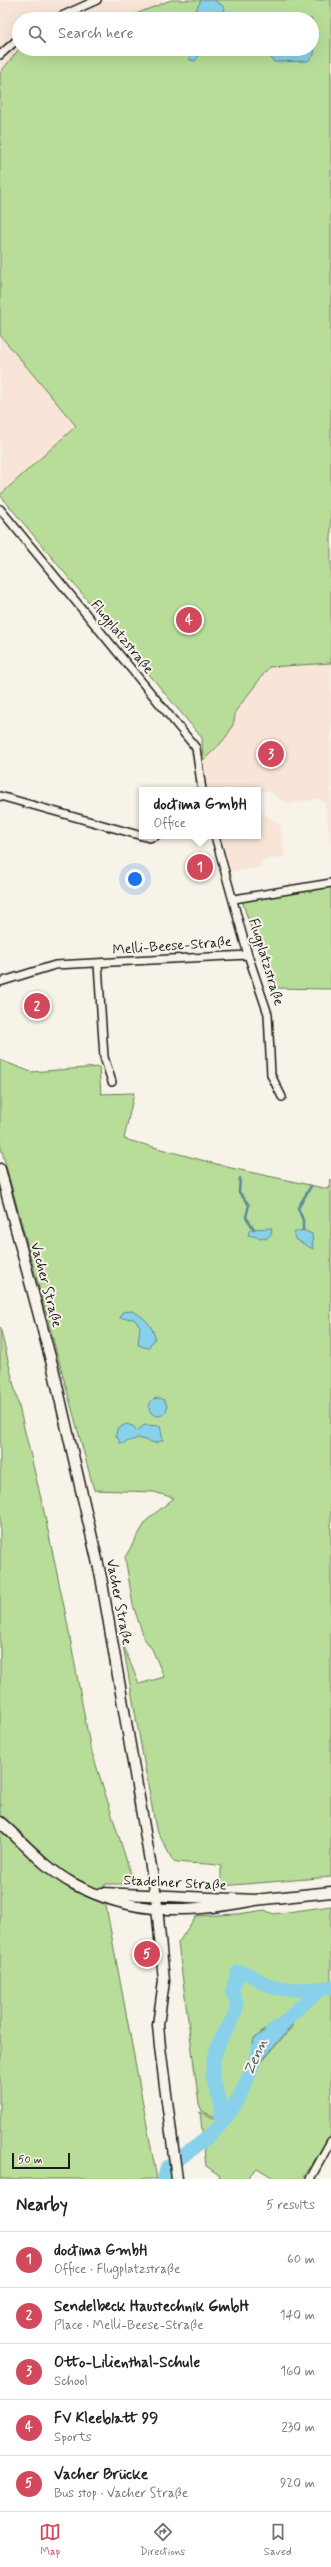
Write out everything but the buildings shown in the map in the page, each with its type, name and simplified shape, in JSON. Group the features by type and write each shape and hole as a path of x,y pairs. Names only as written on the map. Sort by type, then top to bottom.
{"street":[{"path":"70,12 97,0"},
{"path":"0,54 12,44"},
{"name":"Flugplatzstraße","path":"0,509 196,748 202,787"},
{"path":"0,796 139,835"},
{"name":"Flugplatzstraße","path":"216,839 234,899 248,955 268,1014 271,1074 282,1097"},
{"path":"234,899 331,883"},
{"name":"Melli-Beese-Straße","path":"0,982 55,965 98,964 248,955"},
{"name":"Melli-Beese-Straße","path":"98,964 104,1057 112,1082"},
{"name":"Vacher Straße","path":"0,1169 53,1368 101,1577 156,1896 164,1981 158,2025 177,2179"},
{"name":"Stadelner Straße","path":"0,1822 54,1871 72,1883 113,1901 157,1910 214,1907 255,1900 331,1892"},
{"name":"Stadelner Straße","path":"94,1892 255,1900"},
{"path":"310,2179 331,2141"}],"shaded area":[{"path":"0,0 171,0 141,12 12,12 12,56 13,56 0,73"},
{"path":"0,335 76,426 0,494"},
{"path":"308,663 331,663 331,844 325,803 319,799 289,803 279,799 272,792 261,790 261,787 207,787 203,760 218,748 235,712 269,667"},
{"path":"261,813 280,825 285,857 262,860 261,867 231,872 222,839 261,839"}],"green space":[{"path":"171,0 331,0 331,663 269,667 235,712 229,733 214,751 203,760 202,738 0,495 76,426 0,335 0,73 13,56 319,56 319,12 141,12"},
{"path":"331,883 331,989 271,988 241,898"},
{"path":"0,1060 31,1072 99,1067 101,1094 134,1093 124,1139 231,1168 328,1189 331,1179 331,1877 221,1886 221,1866 173,1861 156,1829 123,1645 139,1684 164,1677 152,1649 144,1638 133,1605 125,1557 147,1520 174,1498 154,1492 94,1490 0,1144"},
{"path":"0,1327 43,1507 66,1616 90,1746 134,1884 105,1884 106,1906 157,2179 0,2179"},
{"path":"331,1906 331,2134 303,2179 275,2179 257,2168 246,2179 220,2179 219,2175 206,2166 200,2112 214,2118 226,2112 213,2116 202,2111 199,2104 178,1943 196,1916 238,1914 265,1910 273,1914","holes":["311,1993 291,2028 253,2072 234,2100 261,2032 282,2020"]}],"water":[{"path":"201,0 214,0 224,7 225,11 223,12 195,12"},
{"path":"190,56 199,56 195,61 190,60"},
{"path":"270,56 313,56 308,61 274,62"},
{"path":"272,1228 271,1234 266,1239 248,1235 250,1229"},
{"path":"303,1230 312,1234 313,1249 295,1239 293,1233"},
{"path":"132,1311 141,1316 152,1329 155,1338 148,1348 138,1345 140,1326 134,1319 120,1318 122,1312"},
{"path":"154,1398 162,1398 167,1403 165,1414 162,1416 154,1416 149,1411 149,1403"},
{"path":"126,1424 133,1426 137,1431 144,1425 160,1426 163,1440 155,1443 138,1438 121,1444 116,1435 117,1429"},
{"path":"282,2020 292,2022 292,2025 256,2068 253,2067 250,2063 254,2038"}],"waterway":[{"path":"240,1178 239,1192 249,1205 246,1217 254,1229"},
{"path":"303,1230 303,1220 298,1208 311,1186"},
{"name":"Zenn","path":"222,2123 221,2103 212,2075 215,2055 220,2041 235,2014 236,2000 232,1992 238,1972 243,1972 267,1985 277,1988 301,1989 331,1987"},
{"name":"Zenn","path":"272,2031 283,2024 300,2006 323,1988"},
{"name":"Zenn","path":"164,2179 167,2167 210,2136 228,2116 252,2068 258,2049"}],"place":[{"name":"FV Kleeblatt 99","path":"189,620"},
{"name":"Otto-Lilienthal-Schule","path":"271,754"},
{"name":"doctima GmbH","path":"200,867"},
{"name":"Sendelbeck Haustechnik GmbH","path":"37,1006"},
{"name":"Vacher Brücke","path":"147,1954"}]}
